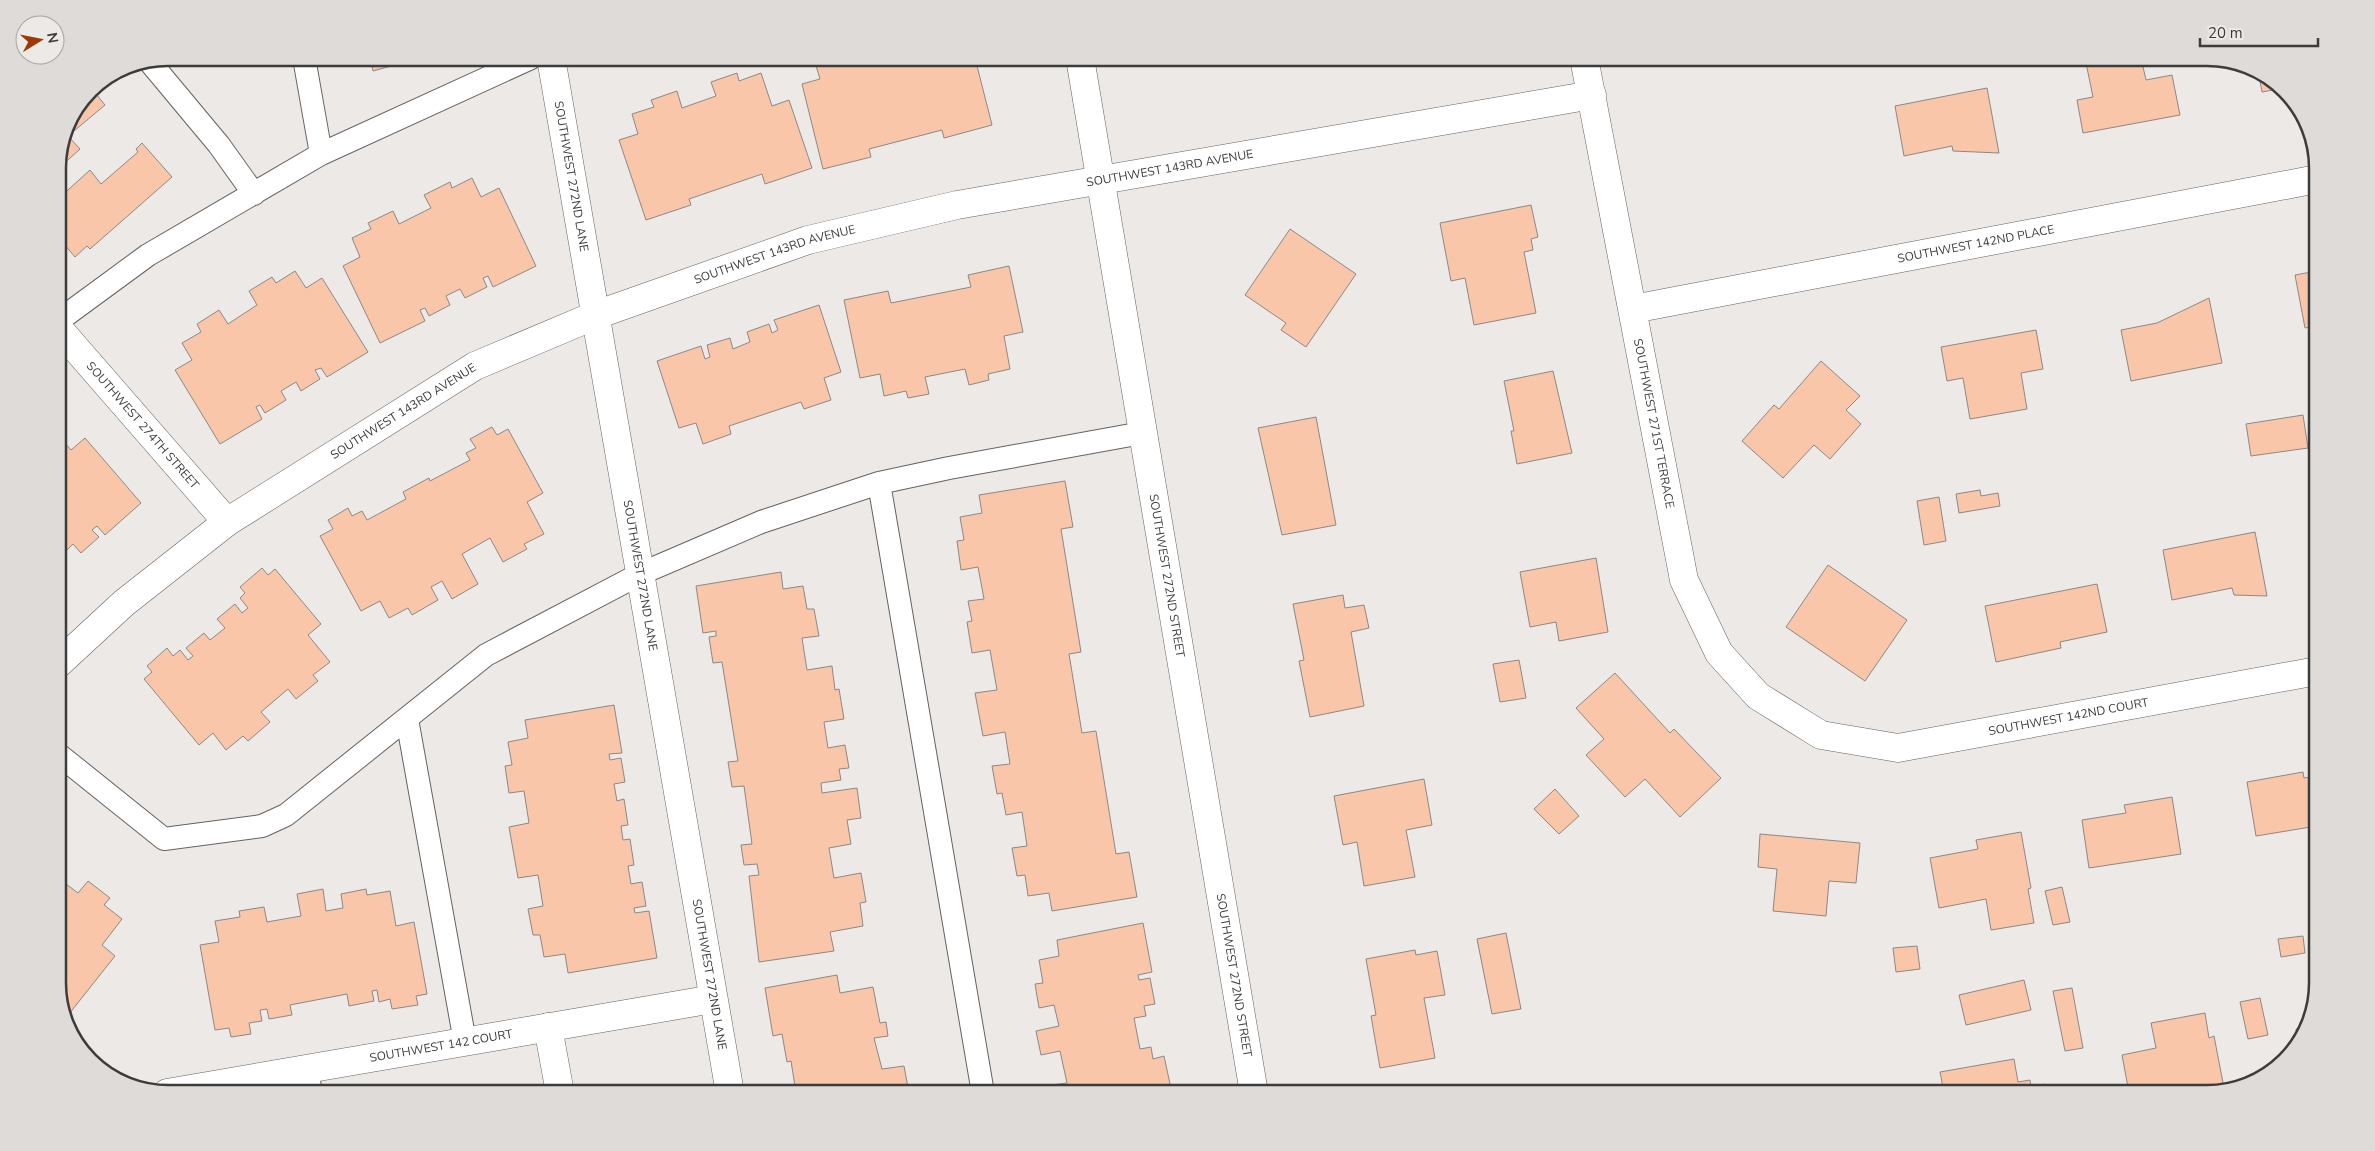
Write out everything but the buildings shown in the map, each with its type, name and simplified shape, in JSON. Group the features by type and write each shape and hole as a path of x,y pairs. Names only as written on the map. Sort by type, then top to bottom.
{"street":[{"name":"SOUTHWEST 272ND LANE","path":"552,66 728,1085"},
{"name":"SOUTHWEST 272ND STREET","path":"1081,66 1252,1085"},
{"name":"SOUTHWEST 271ST TERRACE","path":"1586,66 1684,580 1719,653 1758,696 1821,735"},
{"name":"SOUTHWEST 143RD AVENUE","path":"66,657 124,604 227,522 475,366 596,315 808,240 957,205 1592,95"},
{"name":"SOUTHWEST 142ND PLACE","path":"1633,308 2309,181"},
{"name":"SOUTHWEST 274TH STREET","path":"66,337 227,522"},
{"name":"SOUTHWEST 142ND COURT","path":"1821,735 1898,748 2309,672"},
{"name":"SOUTHWEST 142 COURT","path":"262,1085 309,1081 465,1042 713,998"},
{"path":"548,1027 558,1085"}],"lane":[{"path":"305,66 321,154"},
{"path":"66,315 148,255 321,154 514,66"},
{"path":"154,67 219,146 254,194"},
{"path":"66,760 164,839 262,826 286,815 486,655 640,574 762,522 879,483 949,468 1142,433"},
{"path":"879,483 981,1085"},
{"path":"407,718 465,1042"}]}
